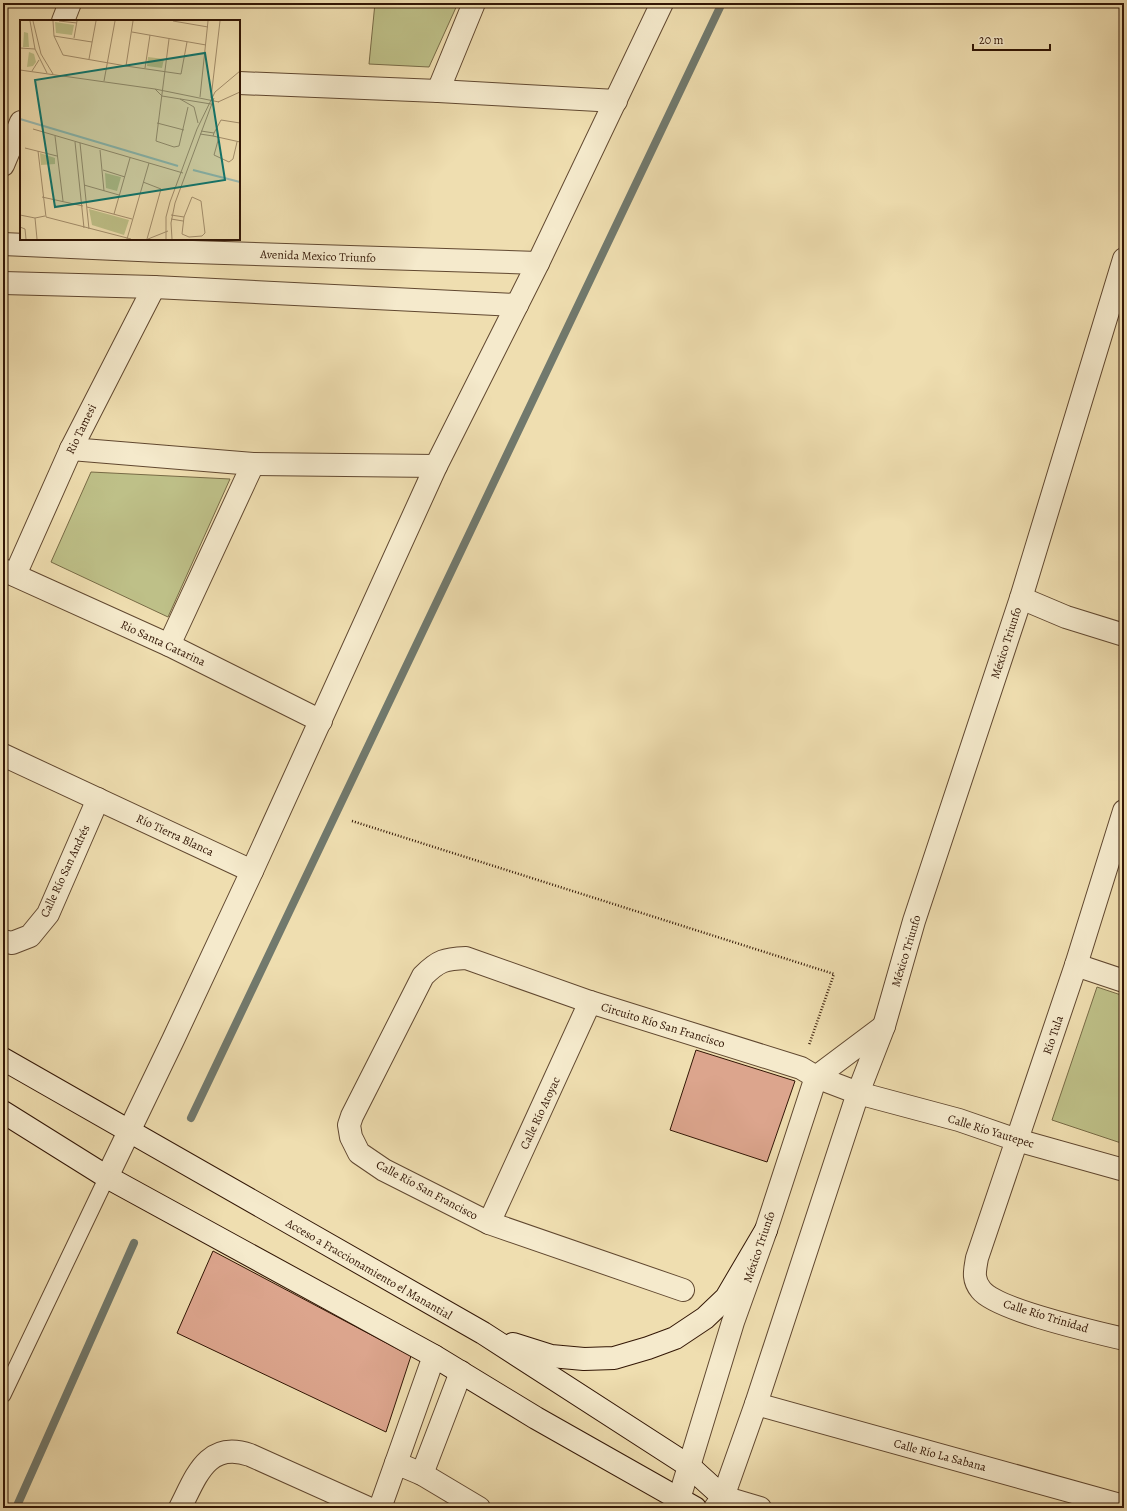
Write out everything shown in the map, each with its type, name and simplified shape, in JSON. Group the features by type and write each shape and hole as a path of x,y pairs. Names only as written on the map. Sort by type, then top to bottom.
{"street":[{"path":"63,20 70,3"},
{"path":"438,91 474,3"},
{"path":"107,1177 128,1131 174,1040 321,721 436,466 538,263 662,3"},
{"path":"240,84 438,91 616,101"},
{"path":"3,165 20,124"},
{"name":"Avenida Mexico Triunfo","path":"3,244 538,263"},
{"name":"México Triunfo","path":"725,1504 756,1404 858,1092 884,1026 914,921 1021,598 1124,259"},
{"path":"3,283 154,287 517,305"},
{"name":"Rio Tamesi","path":"9,573 154,287"},
{"path":"71,449 253,464 436,466"},
{"path":"169,645 253,464"},
{"name":"Rio Santa Catarina","path":"9,573 169,645 321,721"},
{"path":"1021,598 1066,617 1124,635"},
{"name":"Río Tierra Blanca","path":"3,754 252,871"},
{"name":"Calle Río San Andrés","path":"3,941 12,943 30,936 48,914 98,799"},
{"name":"Río Tula","path":"977,1258 1076,965 1124,810"},
{"name":"Circuito Río San Francisco","path":"466,958 590,1002 809,1072 858,1092"},
{"name":"Calle Río San Francisco","path":"466,958 447,959 433,966 423,976 352,1116 349,1125 350,1136 359,1153 384,1170 489,1223 683,1290"},
{"path":"1076,965 1124,981"},
{"name":"Calle Río Atoyac","path":"489,1223 590,1002"},
{"path":"809,1072 884,1026"},
{"name":"Acceso a Fraccionamiento el Manantial","path":"3,1059 483,1334 689,1466 725,1504"},
{"name":"México Triunfo","path":"684,1505 689,1466 733,1322 766,1230 809,1072"},
{"name":"Calle Río Yautepec","path":"858,1092 959,1120 1017,1140 1124,1170"},
{"path":"3,1112 107,1177 434,1356 684,1505"},
{"path":"483,1334 558,1357 584,1359 614,1358 648,1348 675,1338 705,1318 726,1298 766,1230"},
{"name":"Calle Río Trinidad","path":"977,1258 974,1276 981,1290 991,1299 1055,1321 1124,1339"},
{"path":"380,1508 434,1356"},
{"path":"422,1474 461,1372"},
{"name":"Calle Río La Sabana","path":"756,1404 1124,1506"},
{"path":"180,1508 200,1469 215,1456 230,1450 250,1455 368,1508"},
{"path":"396,1463 422,1474 479,1508"},
{"path":"725,1504 760,1508"}],"lane":[{"path":"3,1395 107,1177"}],"path":[{"path":"352,821 834,974 809,1072"}],"green space":[{"path":"375,3 458,3 429,67 369,64"},
{"path":"91,472 230,479 168,617 51,562"},
{"path":"1097,987 1124,996 1124,1144 1052,1120"}],"building":[{"path":"696,1050 795,1081 767,1162 670,1130"},
{"path":"213,1251 411,1356 386,1432 177,1333"}],"waterway":[{"path":"191,1118 722,3"},
{"path":"16,1508 134,1243"}]}
